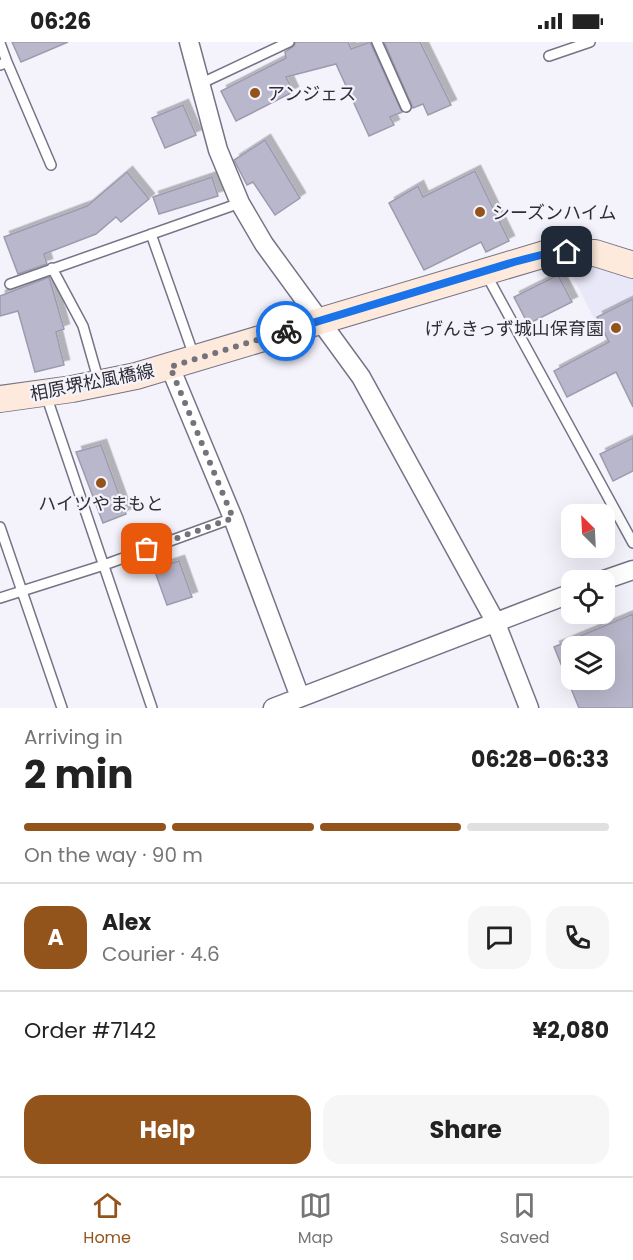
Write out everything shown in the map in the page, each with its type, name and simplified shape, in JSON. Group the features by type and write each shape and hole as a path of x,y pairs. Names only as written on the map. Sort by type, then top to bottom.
{"street":[{"path":"189,42 202,83 218,150 240,203 264,244 361,377 495,621 529,708"},
{"name":"相原堺松風橋線","path":"0,399 100,384 170,367 545,254 595,253 633,265"},
{"path":"170,367 233,518 300,697"},
{"path":"615,576 633,570"},
{"path":"273,708 561,596"}],"lane":[{"path":"202,83 289,42"},
{"path":"377,42 406,107"},
{"path":"549,56 590,42"},
{"path":"0,43 4,63 51,165"},
{"path":"10,284 240,203"},
{"path":"151,234 195,360"},
{"path":"52,268 83,326 100,384"},
{"path":"485,271 633,543"},
{"path":"45,393 152,708"},
{"path":"0,598 104,565 233,518"},
{"path":"0,527 62,708"}],"shaded area":[{"name":"げんきっず城山保育園","path":"567,265 599,268 633,279 633,377 625,381"}],"building":[{"path":"12,42 68,42 21,62"},
{"path":"296,42 348,42 351,49 370,42 402,112 390,117 394,125 369,136 336,64 286,77 293,92 236,121 221,91 286,58 285,52"},
{"path":"384,42 420,42 451,105 428,115 423,104 413,108"},
{"path":"183,105 196,135 165,148 152,118"},
{"path":"265,140 300,198 275,215 253,182 247,185 234,160"},
{"path":"475,171 509,241 486,252 481,242 424,270 389,203 418,186 423,197"},
{"path":"127,172 149,199 121,222 116,217 96,234 44,254 47,264 18,274 4,237 87,206"},
{"path":"212,177 218,196 159,214 153,197"},
{"path":"558,275 572,302 528,324 514,297"},
{"path":"49,277 64,329 56,332 64,365 35,372 18,311 0,316 0,296"},
{"path":"633,299 633,407 616,372 567,397 554,371 609,342 597,317"},
{"path":"633,438 633,471 613,481 600,454"},
{"name":"ハイツやまもと","path":"101,445 126,514 103,523 76,452"},
{"path":"179,561 192,597 167,605 154,569"},
{"path":"633,614 633,708 579,708 572,690 615,690 615,636 580,636 609,624 615,624 615,622"},
{"path":"561,644 561,664 554,647"}],"way so far":[{"path":"147,549 233,518 170,367 286,331"}],"place":[{"name":"アンジェス","path":"255,93"},
{"name":"シーズンハイム","path":"480,212"},
{"name":"げんきっず城山保育園","path":"616,328"},
{"name":"ハイツやまもと","path":"101,483"}],"route":[{"path":"286,331 514,262 545,254 567,252"}]}
